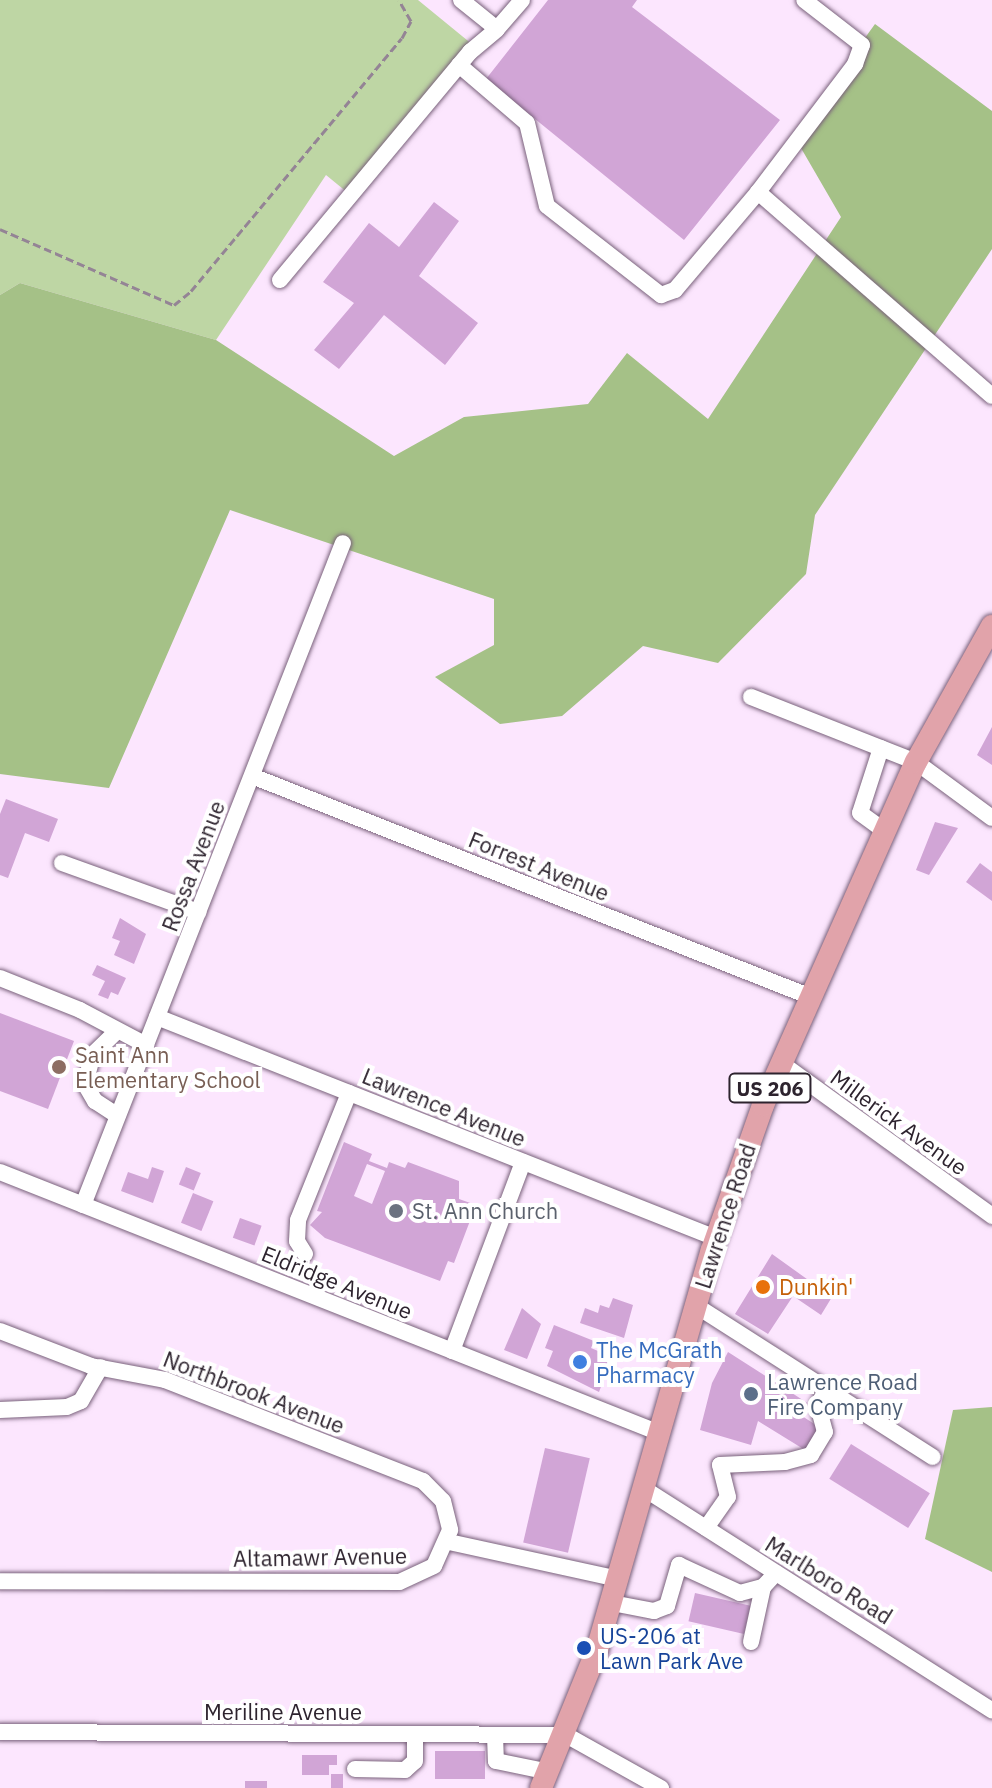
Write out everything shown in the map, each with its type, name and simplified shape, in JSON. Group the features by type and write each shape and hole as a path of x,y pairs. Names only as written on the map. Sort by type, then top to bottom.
{"main road":[{"name":"Lawrence Road","path":"545,1780 566,1735 612,1603 657,1432 695,1305 716,1238 781,1063 916,762 992,626"}],"street":[{"path":"461,0 497,29"},
{"path":"280,280 459,65 522,0"},
{"path":"459,65 527,123 547,206 661,295 675,290 758,192 855,64 862,45 804,0"},
{"path":"758,192 957,361 992,396"},
{"name":"Rossa Avenue","path":"83,1205 343,543"},
{"path":"751,697 916,762 992,818"},
{"path":"881,748 860,813 885,831"},
{"name":"Forrest Avenue","path":"252,776 811,997"},
{"path":"62,863 198,912"},
{"path":"0,978 80,1010 116,1032 146,1045"},
{"name":"Lawrence Avenue","path":"157,1017 716,1238"},
{"path":"116,1032 93,1054 85,1084 95,1101 118,1116"},
{"name":"Millerick Avenue","path":"781,1063 992,1216"},
{"path":"305,1254 297,1241 298,1220 349,1093"},
{"path":"452,1351 523,1162"},
{"name":"Eldridge Avenue","path":"0,1172 657,1432"},
{"path":"695,1305 933,1457"},
{"name":"Northbrook Avenue","path":"0,1331 101,1367 165,1380 423,1481 443,1501 449,1542"},
{"path":"0,1410 67,1407 81,1401 101,1367"},
{"path":"706,1528 728,1497 720,1465 785,1462 811,1455 825,1432 818,1405 827,1389"},
{"name":"Marlboro Road","path":"643,1488 992,1710"},
{"path":"449,1542 619,1579"},
{"name":"Altamawr Avenue","path":"0,1581 399,1582 434,1566 449,1542"},
{"path":"612,1603 654,1611 667,1606 679,1565 740,1593 763,1587"},
{"path":"751,1642 763,1587 776,1573"},
{"name":"Meriline Avenue","path":"0,1732 566,1735"},
{"path":"355,1769 405,1770 415,1761 415,1734"},
{"path":"495,1735 496,1761 545,1780"},
{"path":"566,1735 661,1788"}],"path":[{"path":"0,229 174,305 191,291 402,38 411,21 399,0"}],"green space":[{"path":"0,0 418,0 473,45 348,193 326,175 216,340 20,283 0,295"},
{"path":"875,24 992,111 992,249 815,515 806,574 718,663 643,646 562,716 500,724 435,677 494,645 494,599 230,510 109,788 0,774 0,295 20,283 216,340 394,456 464,417 588,404 627,353 708,419 841,217 794,136"},
{"path":"992,1407 992,1572 925,1539 953,1410"}],"building":[{"path":"548,0 637,0 632,7 780,120 684,240 486,79"},
{"path":"434,202 459,221 419,276 478,323 445,365 384,315 339,369 314,350 354,303 323,282 369,223 399,247"},
{"path":"992,727 992,765 977,755"},
{"path":"6,799 58,819 49,842 25,833 8,878 0,875 0,814"},
{"path":"935,822 958,828 929,875 916,870"},
{"path":"980,863 992,872 992,901 966,882"},
{"path":"120,918 146,934 134,964 114,955 120,941 112,938"},
{"path":"97,965 126,978 118,995 111,992 108,999 98,995 105,981 92,975"},
{"path":"0,1013 74,1041 48,1109 0,1091"},
{"name":"St. Ann Church","path":"344,1142 372,1154 369,1161 387,1168 389,1162 405,1168 408,1162 459,1181 459,1199 476,1205 454,1263 448,1261 440,1281 325,1238 310,1225 322,1212 317,1211","holes":["367,1164 385,1171 372,1204 354,1196"]},
{"path":"152,1167 164,1171 153,1203 121,1191 128,1172 148,1179"},
{"path":"186,1167 201,1173 194,1191 179,1185"},
{"path":"193,1193 213,1201 201,1231 181,1223"},
{"path":"240,1218 262,1226 254,1246 233,1238"},
{"path":"772,1254 832,1297 821,1315 793,1296 768,1334 735,1314"},
{"path":"613,1298 633,1305 624,1338 580,1323 585,1308 598,1313 600,1305 609,1308"},
{"path":"522,1308 541,1324 527,1359 504,1350"},
{"name":"The McGrath Pharmacy","path":"554,1325 594,1341 591,1348 612,1357 599,1392 547,1366 553,1351 545,1348"},
{"name":"Lawrence Road Fire Company","path":"728,1352 809,1404 802,1416 819,1427 805,1450 758,1421 751,1445 700,1430 712,1383"},
{"path":"851,1444 930,1493 908,1528 829,1479"},
{"path":"545,1448 590,1458 568,1553 523,1543"},
{"path":"695,1593 751,1606 744,1634 688,1621"},
{"path":"435,1751 485,1751 485,1779 435,1779"},
{"path":"302,1755 337,1755 337,1765 329,1765 329,1775 302,1775"},
{"path":"331,1774 343,1774 343,1788 331,1788"},
{"path":"245,1781 267,1781 267,1788 245,1788"}],"place":[{"name":"Saint Ann Elementary School","path":"59,1067"},
{"name":"St. Ann Church","path":"396,1211"},
{"name":"Dunkin'","path":"763,1287"},
{"name":"The McGrath Pharmacy","path":"580,1362"},
{"name":"Lawrence Road Fire Company","path":"751,1394"},
{"name":"US-206 at Lawn Park Ave","path":"584,1648"}]}
